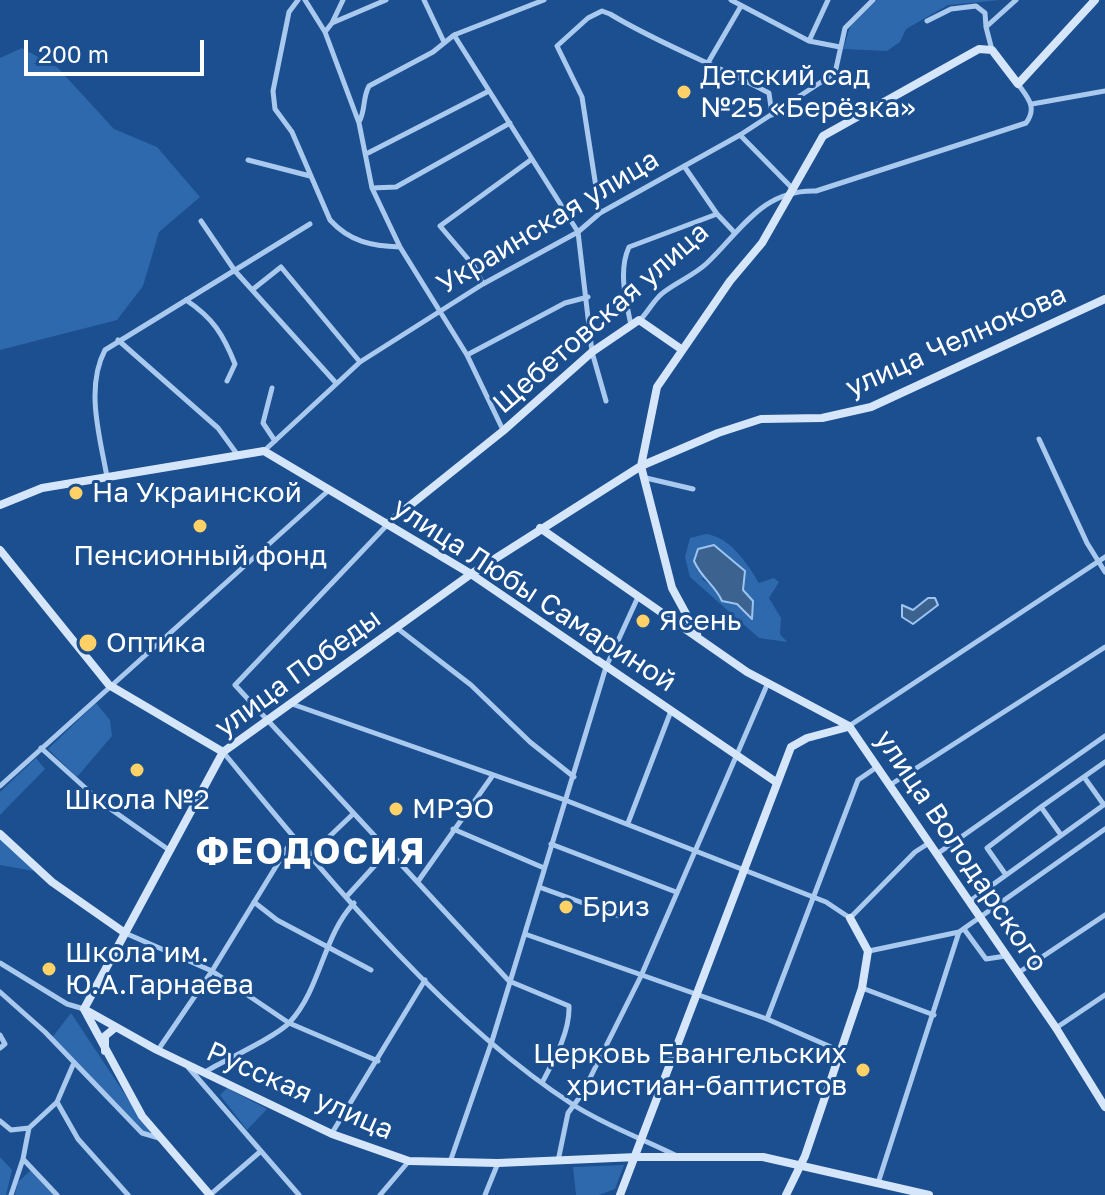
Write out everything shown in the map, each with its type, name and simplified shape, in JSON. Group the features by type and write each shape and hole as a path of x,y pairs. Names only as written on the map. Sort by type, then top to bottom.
{"main road":[{"path":"641,466 654,397 681,349 762,243 823,136 979,49 992,50 1018,84 1095,0"},
{"name":"улица Челнокова","path":"641,466 740,424 761,419 834,416 871,407 1105,299"},
{"path":"635,323 681,349"},
{"name":"Щебетовская улица","path":"388,523 503,431 592,352 635,323"},
{"path":"0,505 42,488 264,451"},
{"name":"улица Любы Самариной","path":"264,451 471,574 776,782"},
{"name":"улица Володарского","path":"641,466 672,588 700,638"},
{"name":"улица Победы","path":"84,1009 223,752 471,574 641,466"},
{"name":"улица Володарского","path":"540,528 767,685 849,726 1056,1028 1105,1107"},
{"path":"0,550 109,685 223,752"},
{"path":"619,1195 637,1157 640,1138 791,747 807,738 849,726"},
{"path":"0,834 52,882 127,931"},
{"path":"786,1195 799,1167 862,988 868,951 850,918"},
{"path":"84,1009 105,1052 159,1138 210,1195"},
{"name":"Русская улица","path":"84,1009 157,1050 332,1134 409,1161 498,1163 676,1156 763,1157 929,1195"},
{"path":"101,1020 105,1052"},
{"path":"105,1052 105,1036 116,1027"}],"street":[{"path":"298,0 289,12 273,91 275,109 292,132 330,220 340,231 371,246 400,247"},
{"path":"305,0 325,32 359,123 368,153 372,188 400,247 467,355 503,431"},
{"path":"325,32 343,0"},
{"path":"332,23 386,0"},
{"path":"424,0 444,42"},
{"path":"359,123 365,113 364,96 369,86 454,35 544,0"},
{"path":"731,0 809,41 840,47"},
{"path":"809,41 828,0"},
{"name":"Украинская улица","path":"264,451 360,362 483,284 578,232 600,213 772,116 835,73 848,23 873,0"},
{"path":"986,27 1016,0"},
{"path":"709,61 741,6"},
{"path":"927,21 951,9 976,6 985,13 992,50"},
{"path":"600,213 582,97 557,46 588,18 602,11 709,61 769,93 772,116"},
{"path":"454,35 578,232 588,297 592,352 606,401"},
{"path":"1018,84 1032,104 1105,91"},
{"path":"368,153 489,91"},
{"name":"Щебетовская улица","path":"635,323 661,293 707,263 734,232 769,201 793,190 816,191 1004,132 1026,123 1032,112 1032,104"},
{"path":"372,188 396,187 510,123"},
{"path":"740,135 793,190"},
{"path":"483,284 474,266 440,226 532,159"},
{"path":"248,160 311,176"},
{"path":"684,166 717,214 734,232"},
{"path":"635,323 624,292 624,257 629,247 717,214"},
{"path":"201,221 235,271 336,383"},
{"path":"107,477 95,413 98,364 105,350 310,224"},
{"path":"252,290 281,267 360,362"},
{"path":"467,355 565,303 588,297"},
{"path":"186,300 209,315 231,353 235,364 227,381"},
{"path":"118,340 218,428 237,454"},
{"path":"272,388 263,423 275,441"},
{"path":"1039,439 1087,543 1103,559 1105,572"},
{"path":"646,478 693,489"},
{"path":"0,786 329,490"},
{"name":"Щебетовская улица","path":"267,720 235,685 388,523"},
{"path":"849,726 1103,559"},
{"path":"450,1162 492,1041 606,667 638,597"},
{"path":"397,628 471,685 530,742 574,777"},
{"path":"889,785 1105,647"},
{"path":"558,1161 568,1113 641,976 733,755 767,685"},
{"path":"291,703 628,823 693,852 744,869 850,918 915,852 929,843"},
{"path":"628,823 671,711"},
{"path":"267,720 388,851 419,880 509,981 569,1006 569,1016 556,1058 542,1083"},
{"path":"937,854 1105,736"},
{"path":"41,748 79,785 170,850"},
{"path":"223,752 294,837 425,980 492,1041 574,1105 676,1156"},
{"path":"1006,875 987,848 1105,762"},
{"path":"767,1019 858,780 877,767"},
{"path":"419,880 493,775"},
{"path":"969,901 1104,804 1084,777"},
{"path":"1041,807 1061,835"},
{"path":"310,855 353,814"},
{"path":"453,829 544,868"},
{"path":"868,951 962,930 1105,829"},
{"path":"157,1050 212,971 294,837"},
{"path":"551,844 676,892"},
{"path":"348,895 388,851"},
{"path":"539,887 619,916"},
{"path":"254,902 277,920 371,970"},
{"path":"205,1072 289,1023 341,917 354,903"},
{"path":"1018,973 1105,915"},
{"path":"962,930 986,959 1006,956"},
{"path":"878,1183 962,930"},
{"path":"127,931 212,971 289,1023 378,1061"},
{"path":"525,934 767,1019 840,1051"},
{"name":"Русская улица","path":"0,963 62,1000 84,1009"},
{"path":"332,1134 425,980"},
{"path":"862,988 934,1015"},
{"path":"0,992 45,1032 142,1133 159,1138"},
{"path":"1056,1028 1105,995"},
{"path":"0,1035 5,1044 0,1048"},
{"path":"184,1063 299,1195"},
{"path":"11,1195 29,1128 57,1102 73,1064"},
{"path":"57,1102 78,1139 128,1195"},
{"path":"0,1121 11,1130 29,1128"},
{"path":"210,1195 261,1151"},
{"path":"23,1159 57,1195"},
{"path":"380,1195 409,1161"},
{"path":"485,1195 498,1163"}],"shaded area":[{"path":"877,0 1001,0 948,5 906,29 900,42 887,51 843,49 850,27"},
{"path":"22,48 58,68 114,129 157,147 200,197 159,232 143,286 117,320 0,350 0,58"},
{"path":"706,534 715,536 743,559 759,583 774,578 779,582 769,598 781,618 780,634 787,642 759,638 690,577 685,557 690,538","holes":["723,553 745,571 743,590 751,618 737,604 722,600 717,590 702,579"]},
{"path":"714,545 745,571 743,590 753,601 752,619 737,604 722,601 694,561 698,549"},
{"path":"928,598 935,598 938,605 913,624 902,617 902,605 913,610"},
{"path":"96,703 110,720 112,736 77,777 48,749"},
{"path":"36,758 45,769 0,815 0,792"},
{"path":"0,837 34,871 0,865"},
{"path":"71,1013 150,1132 144,1133 51,1039"},
{"path":"227,1088 267,1109 247,1130 220,1095"},
{"path":"0,1157 12,1170 6,1195 0,1195"},
{"path":"624,1165 615,1189 599,1195 576,1195 573,1167"},
{"path":"31,1170 54,1195 15,1195 18,1182"}],"place":[{"name":"Детский сад №25 «Берёзка»","path":"684,92"},
{"name":"На Украинской","path":"76,493"},
{"name":"Пенсионный фонд","path":"200,526"},
{"name":"Ясень","path":"643,621"},
{"name":"Оптика","path":"88,643"},
{"name":"Школа №2","path":"137,770"},
{"name":"МРЭО","path":"396,809"},
{"name":"Бриз","path":"566,907"},
{"name":"Школа им. Ю.А.Гарнаева","path":"49,969"},
{"name":"Церковь Евангельских христиан-баптистов","path":"863,1070"}],"district":[{"name":"ФЕОДОСИЯ","path":"311,853"}]}
